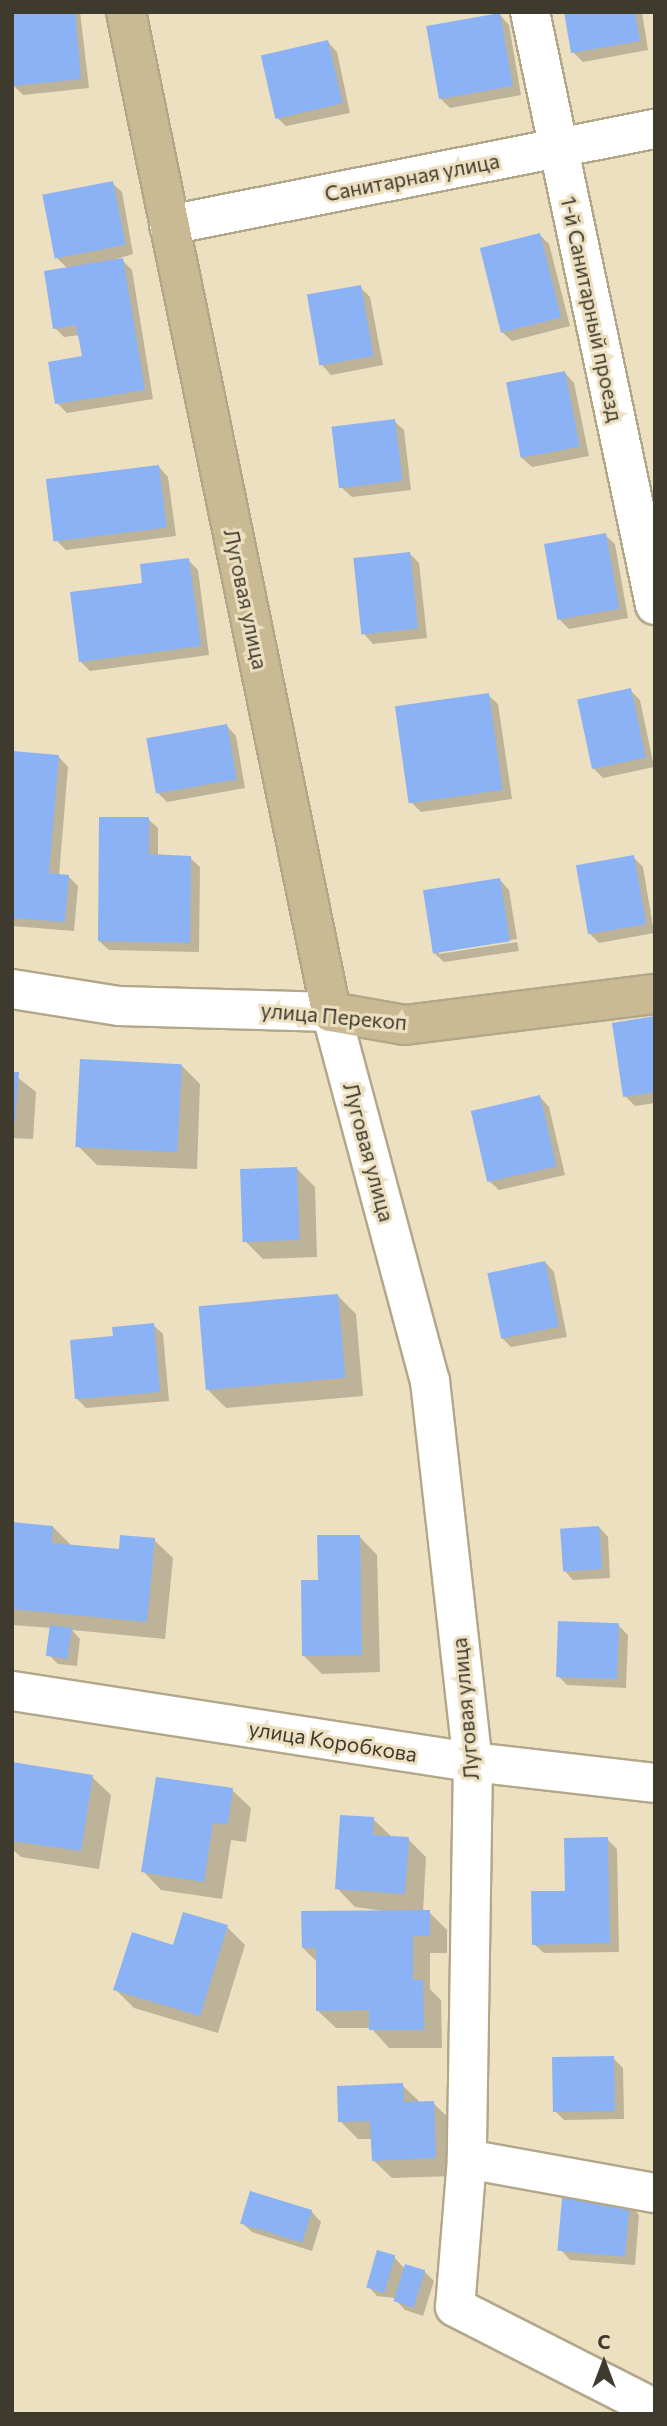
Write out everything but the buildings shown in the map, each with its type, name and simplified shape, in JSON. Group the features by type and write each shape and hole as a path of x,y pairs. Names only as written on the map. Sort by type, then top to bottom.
{"main road":[{"name":"Луговая улица","path":"126,12 331,1012"},
{"name":"улица Перекоп","path":"331,1012 405,1025 655,994"}],"street":[{"name":"1-й Санитарный проезд","path":"530,12 653,586"},
{"name":"Санитарная улица","path":"169,225 655,129"},
{"name":"улица Перекоп","path":"12,989 119,1006 331,1012"},
{"name":"Луговая улица","path":"331,1012 430,1381 473,1762 467,2159 456,2307 655,2409"},
{"name":"улица Коробкова","path":"12,1691 473,1762 655,1783"},
{"path":"467,2159 655,2193"}]}
